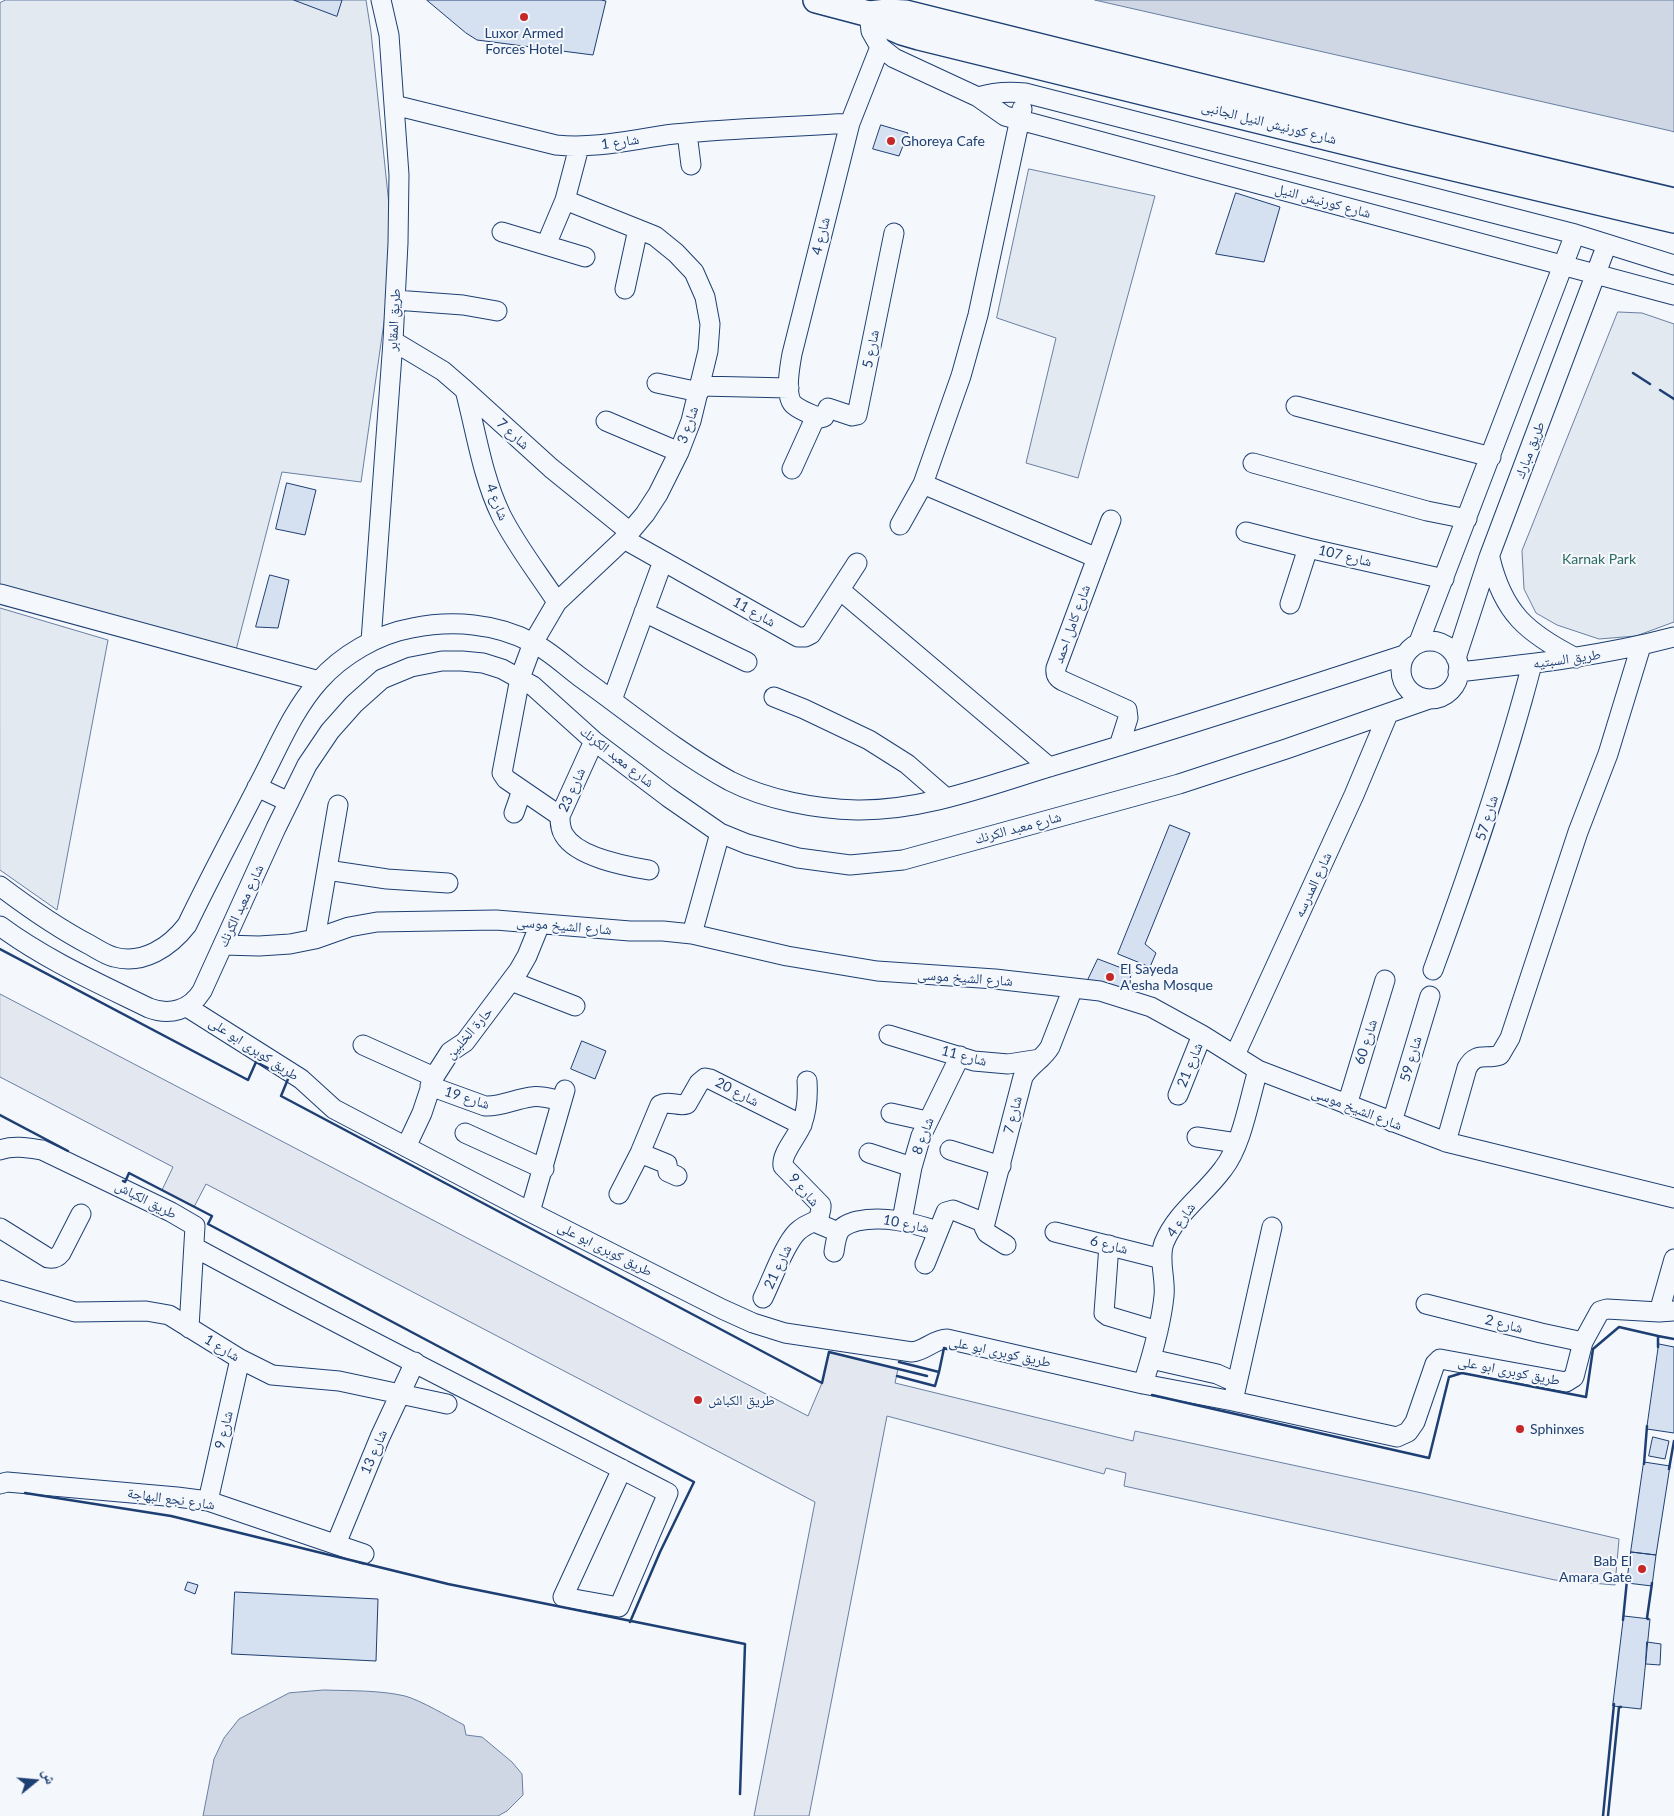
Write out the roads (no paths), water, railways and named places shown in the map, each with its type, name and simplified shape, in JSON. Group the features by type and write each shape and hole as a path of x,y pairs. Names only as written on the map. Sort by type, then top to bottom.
{"main road":[{"name":"شارع كورنيش النيل الجانبى","path":"816,0 869,14 884,24 919,37 1399,155 1674,220"},
{"name":"شارع كورنيش النيل الجانبى","path":"869,14 905,13 1403,137 1674,201"}],"street":[{"name":"طريق المقابر","path":"371,641 393,341 399,175 388,35 381,0"},
{"path":"869,14 871,31 880,47"},
{"name":"شارع كورنيش النيل","path":"880,47 894,58 978,97 1005,116 1020,121 1674,295"},
{"name":"شارع 4","path":"788,388 792,354 850,123 880,47"},
{"path":"978,97 992,92 1024,93 1576,234 1674,265"},
{"path":"900,524 923,484 961,376 978,315 1020,121 1024,93"},
{"name":"شارع 1","path":"394,105 556,145 579,147 687,133 850,123"},
{"path":"687,133 691,165"},
{"path":"1206,169 1211,142"},
{"path":"546,245 565,200 579,147"},
{"name":"شارع 3","path":"522,790 502,773 520,678 533,643 556,602 627,535 658,494 679,452 700,389 708,351 710,324 705,297 694,272 676,253 655,236 565,200"},
{"path":"625,289 638,229"},
{"path":"502,232 585,257"},
{"name":"شارع 5","path":"816,416 822,418 828,408 852,416 858,415 894,233"},
{"path":"1420,642 1576,234"},
{"name":"طريق مبارك","path":"1457,665 1489,557 1607,244"},
{"path":"395,300 463,305 497,311"},
{"name":"شارع 7","path":"393,341 443,371 466,390 627,535"},
{"path":"657,383 700,389 788,388 790,402 816,416 792,469"},
{"name":"شارع 4","path":"466,390 484,466 498,506 513,537 556,602"},
{"path":"1296,406 1491,457"},
{"path":"606,420 679,452"},
{"path":"1253,463 1427,511 1467,519"},
{"path":"923,484 1097,558"},
{"name":"شارع كامل احمد","path":"1111,520 1055,673 1063,681 1127,710 1128,718 1119,746"},
{"name":"شارع 107","path":"1246,532 1308,548 1444,578"},
{"name":"شارع 11","path":"627,535 663,561 798,637 812,634 857,564"},
{"path":"1290,604 1308,548"},
{"path":"1489,557 1495,579 1504,600 1518,619 1535,635 1576,658"},
{"path":"612,700 663,561"},
{"path":"840,590 1050,767"},
{"path":"0,594 319,681"},
{"path":"644,612 747,662"},
{"path":"0,886 59,928 113,957 137,958 149,955 170,943 187,925 295,714 319,681 341,661 371,641 401,630 424,625 464,623 495,628 533,643 699,763 734,783 772,797 811,805 856,810 902,807 946,798 1119,746 1404,655"},
{"name":"طريق السبتيه","path":"1457,665 1532,664 1641,646 1674,637"},
{"path":"1430,640 1441,643 1450,649 1457,665 1456,683 1449,692 1439,698 1429,699 1417,696 1407,689 1402,679 1400,667 1404,655 1411,647 1420,642 1430,640"},
{"path":"1446,1142 1470,1062 1477,1058 1500,1055 1510,1038 1578,832 1608,754 1641,646"},
{"name":"شارع معبد الكرنك","path":"187,1007 202,991 307,765 330,731 354,704 382,679 411,667 442,661 462,660 483,663 502,669 532,686 594,741 668,797 720,833 747,844 798,858 850,865 903,860 1179,784 1429,699"},
{"name":"شارع 57","path":"1433,970 1475,857 1532,664"},
{"path":"774,697 870,740 907,764 946,798"},
{"name":"شارع المدرسه","path":"1235,1055 1354,795 1388,714"},
{"name":"شارع 23","path":"594,741 560,816 563,834 569,842 606,861 649,870"},
{"path":"257,787 289,802"},
{"path":"514,813 522,790 560,816"},
{"path":"315,938 338,805"},
{"path":"692,934 720,833"},
{"path":"327,870 387,879 448,883"},
{"name":"شارع الشيخ موسى","path":"223,945 290,944 349,927 377,922 496,920 692,934 787,956 877,971 995,979 1100,991 1151,1007 1202,1035 1258,1070 1446,1142 1674,1198"},
{"name":"حارة الخلبين","path":"406,1147 422,1113 432,1082 450,1052 465,1042 511,981 526,956 540,924"},
{"path":"0,926 58,963 149,1008 157,1011 172,1012 187,1007"},
{"name":"شارع 60","path":"1347,1105 1385,980"},
{"path":"511,981 575,1006"},
{"name":"شارع 7","path":"985,1223 1023,1077 1027,1070 1050,1047 1073,988"},
{"name":"شارع 59","path":"1392,1122 1430,996"},
{"name":"طريق كوبرى ابو على","path":"187,1007 301,1079 334,1109 530,1212 722,1309 753,1323 785,1333 912,1352 947,1339 1143,1384 1235,1392 1397,1437 1413,1428 1437,1361 1443,1359 1566,1382 1574,1377 1583,1342 1598,1313 1603,1309 1667,1311"},
{"name":"شارع 11","path":"890,1035 982,1062 1008,1064 1040,1059"},
{"name":"شارع 21","path":"1178,1095 1202,1035"},
{"name":"شارع 19","path":"363,1045 432,1082 485,1106 501,1105 531,1097 564,1095 544,1169"},
{"name":"شارع 8","path":"902,1220 920,1136 960,1056"},
{"name":"شارع 4","path":"1143,1384 1158,1331 1164,1295 1163,1245 1178,1219 1222,1171 1231,1158 1258,1070"},
{"name":"شارع 20","path":"619,1194 640,1153 660,1105 667,1102 687,1104 699,1083 705,1078 802,1126"},
{"name":"شارع 9","path":"807,1081 808,1096 802,1126 784,1157 783,1166 820,1205 821,1211 818,1220 822,1226 838,1232"},
{"path":"891,1113 927,1120"},
{"path":"465,1133 544,1169 530,1212"},
{"path":"1197,1137 1237,1143"},
{"name":"طريق الكباش","path":"0,1150 5,1148 42,1150 171,1212 195,1226 189,1328"},
{"path":"950,1150 1001,1166"},
{"path":"640,1153 667,1164 668,1172 676,1176"},
{"path":"869,1153 912,1167"},
{"path":"925,1264 944,1215 950,1210 985,1223 987,1233 1006,1245"},
{"path":"0,1228 48,1258 53,1259 61,1253 81,1214"},
{"name":"شارع 10","path":"838,1232 850,1223 866,1219 902,1220 938,1231"},
{"name":"شارع 21","path":"763,1298 791,1240 807,1224 818,1220"},
{"path":"1235,1392 1272,1228"},
{"path":"834,1252 838,1232"},
{"name":"شارع 6","path":"1055,1232 1162,1259"},
{"path":"1109,1246 1104,1313 1108,1316 1158,1331"},
{"path":"194,1247 279,1293 415,1362 622,1469 668,1493 619,1607 563,1597 622,1469"},
{"path":"1667,1311 1674,1259"},
{"name":"شارع 1","path":"0,1290 75,1312 157,1312 169,1315 240,1359 272,1375 339,1381 447,1404"},
{"name":"شارع 2","path":"1426,1304 1583,1342"},
{"name":"شارع 9","path":"208,1502 240,1359"},
{"path":"1151,1359 1212,1372 1228,1378 1235,1392"},
{"name":"شارع 13","path":"336,1544 380,1437 415,1362"},
{"name":"شارع نجع البهاجة","path":"0,1484 7,1482 177,1497 208,1502 364,1554"}],"place":[{"name":"Luxor Armed Forces Hotel","path":"524,17"},
{"name":"Ghoreya Cafe","path":"891,141"},
{"name":"El Sayeda A'esha Mosque","path":"1110,977"},
{"name":"طريق الكباش","path":"698,1400"},
{"name":"Sphinxes","path":"1520,1429"},
{"name":"Bab El Amara Gate","path":"1642,1569"}],"park label":[{"name":"Karnak Park","path":"1599,559"}]}
